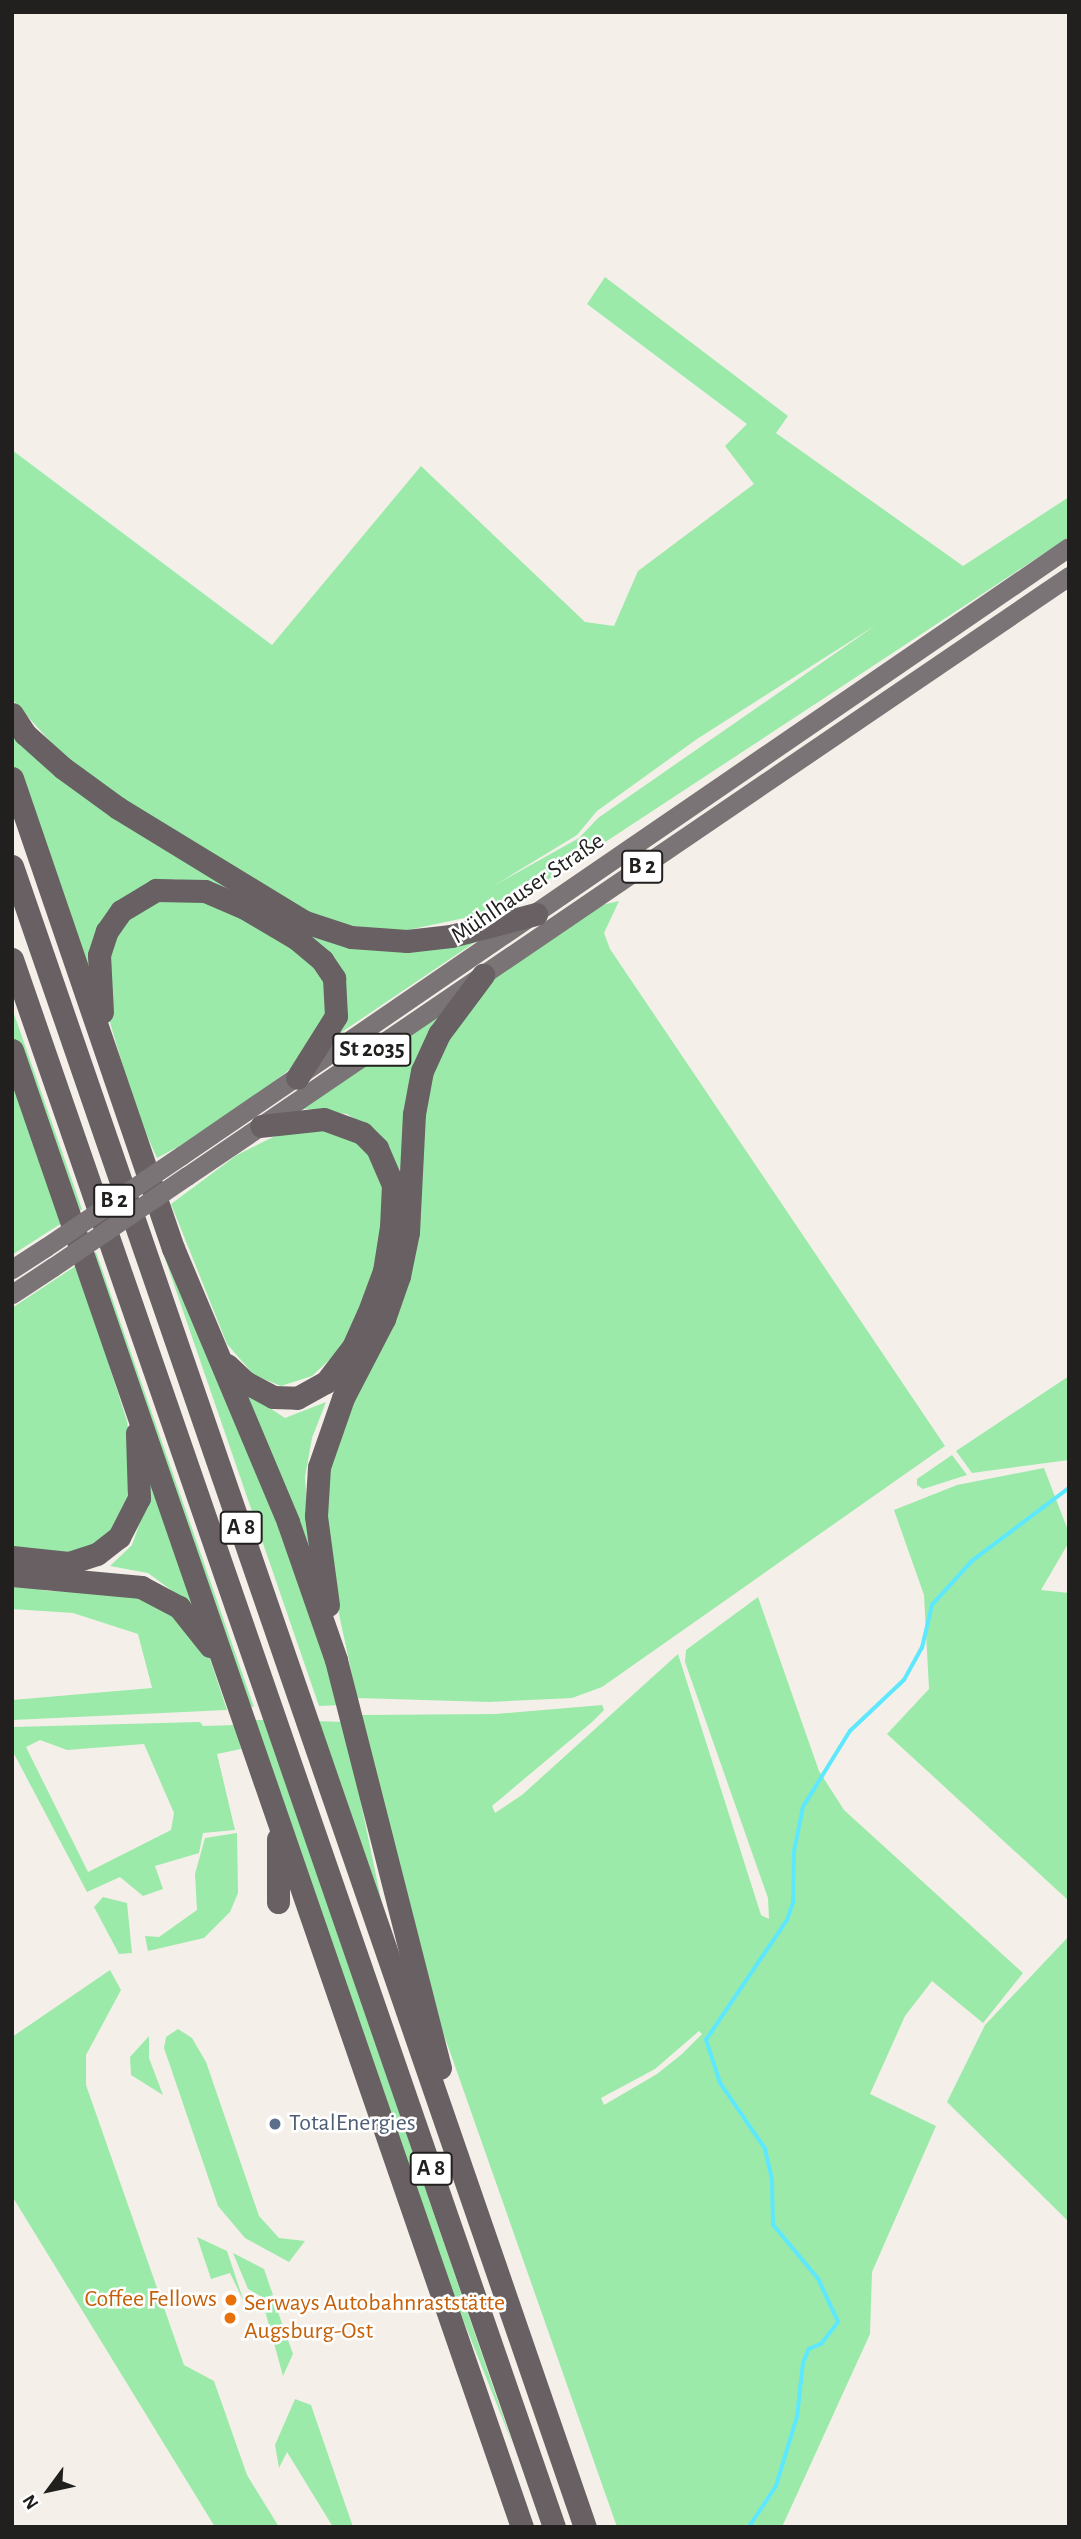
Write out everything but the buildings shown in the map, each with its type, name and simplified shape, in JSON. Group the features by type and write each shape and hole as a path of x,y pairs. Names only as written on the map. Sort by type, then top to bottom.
{"highway":[{"path":"12,714 25,734 63,768 118,808 305,922 351,937 407,941 451,936 536,914"},
{"path":"12,778 173,1248 288,1522 336,1660 469,2190"},
{"name":"A 8","path":"12,866 585,2527"},
{"path":"112,1071 100,999 103,942 113,920 131,902 156,890 179,887 205,891 245,908 297,939 328,968 337,987 336,1016 297,1078"},
{"name":"A 8","path":"12,959 554,2527"},
{"path":"336,1660 318,1541 319,1467 343,1398 384,1319 399,1276 410,1221 414,1114 422,1071 439,1034 483,975"},
{"path":"12,1050 131,1388 522,2527"},
{"path":"12,1065 29,1095"},
{"path":"213,1346 237,1376 263,1393 284,1399 312,1393 326,1382 353,1347 384,1271 394,1203 393,1185 377,1148 362,1133 324,1119 261,1126"},
{"path":"12,1557 55,1564 83,1559 109,1547 127,1527 140,1485 131,1388"},
{"path":"12,1575 48,1581 114,1581 163,1595 200,1630 233,1689"},
{"path":"275,1812 278,1902"}],"main road":[{"name":"Mühlhauser Straße","path":"12,1269 297,1078 1069,547"},
{"name":"Mühlhauser Straße","path":"12,1294 1069,576"}],"green space":[{"path":"605,277 788,416 776,433 963,566 1069,497 1069,537 502,910 408,930 377,930 325,921 249,879 119,797 64,757 12,699 12,450 272,645 421,466 585,622 614,626 638,571 754,484 725,446 747,424 587,304","holes":["876,625 598,818 579,838 493,886 577,835 597,811 697,739"]},
{"path":"12,727 254,901 215,886 175,879 136,891 91,988 12,766"},
{"path":"159,896 224,905 317,965 334,996 306,1057 210,1130 157,1158 136,1111 109,1019 108,948 130,910"},
{"path":"619,901 604,933 610,949 945,1446 602,1687 572,1698 489,1702 357,1698 336,1600 325,1510 327,1459 427,1068 487,981 602,905"},
{"path":"297,927 487,934 333,1038 343,1010"},
{"path":"446,1004 402,1185 371,1130 347,1114 305,1109 289,1113"},
{"path":"12,1008 82,1209 77,1213 12,1041"},
{"path":"12,1083 62,1223 12,1255"},
{"path":"318,1125 349,1133 372,1153 388,1186 382,1254 341,1349 312,1376 281,1386 254,1375 227,1344 171,1204 237,1155 273,1137"},
{"path":"150,1215 261,1464 341,1705 319,1706"},
{"path":"96,1252 254,1707 243,1706 91,1255"},
{"path":"77,1265 127,1421 132,1455 125,1518 85,1553 12,1551 12,1308"},
{"path":"1069,1376 1069,1460 972,1473 956,1451"},
{"path":"245,1392 285,1418 326,1402 312,1438 305,1477 311,1559"},
{"path":"952,1455 967,1475 923,1489 917,1485 917,1479"},
{"path":"1044,1468 1069,1533 1069,1542 1041,1590 1069,1593 1069,1901 887,1734 929,1689 924,1595 894,1510 957,1485"},
{"path":"153,1477 201,1612 148,1573 110,1566 132,1545 143,1514 147,1479"},
{"path":"12,1582 47,1591 137,1593 176,1610 206,1647 227,1710 12,1720 12,1700 152,1688 138,1634 73,1613 12,1609"},
{"path":"758,1597 819,1771 844,1810 1023,1973 983,2023 932,1981 905,2016 870,2094 936,2126 872,2272 870,2334 782,2527 617,2527 443,2032 361,1715 496,1714 602,1705 604,1710 592,1722 492,1806 495,1813 522,1795 678,1654 761,1915 769,1919 768,1898 685,1662 686,1650","holes":["699,2031 702,2034 657,2074 604,2105 601,2098 655,2069"]},
{"path":"254,1720 265,1720 513,2445 456,2302"},
{"path":"315,1721 344,1722 382,1904"},
{"path":"200,1722 203,1726 235,1725 241,1749 217,1754 235,1830 203,1833 199,1853 155,1866 163,1889 143,1896 120,1877 87,1892 12,1750 12,1727","holes":["40,1740 67,1750 144,1744 174,1813 171,1830 88,1872 26,1747"]},
{"path":"237,1833 238,1893 230,1912 204,1938 148,1951 145,1936 159,1937 197,1910 195,1874 205,1838"},
{"path":"103,1897 127,1903 132,1953 119,1954 94,1907"},
{"path":"1069,1936 1069,2222 947,2102 985,2025"},
{"path":"110,1970 121,1990 86,2055 86,2085 184,2365 214,2381 247,2475 279,2527 215,2527 12,2196 12,2037"},
{"path":"178,2029 192,2038 206,2062 259,2216 279,2238 305,2241 289,2262 245,2238 218,2206 164,2048 166,2037"},
{"path":"149,2036 149,2058 163,2095 131,2075 130,2057"},
{"path":"197,2237 227,2251 244,2302 230,2273 211,2279"},
{"path":"233,2253 264,2269 273,2295 264,2298 248,2289"},
{"path":"274,2301 293,2354 283,2376 264,2307"},
{"path":"295,2399 311,2405 353,2527 333,2527 287,2452 279,2468 275,2445"}],"waterway":[{"path":"749,2527 776,2486 797,2417 803,2363 809,2349 821,2344 838,2322 818,2279 773,2225 772,2180 765,2149 720,2083 706,2040 787,1920 793,1903 794,1852 803,1807 850,1731 904,1680 922,1648 932,1605 972,1561 1069,1488"}],"place":[{"name":"TotalEnergies","path":"275,2124"},
{"name":"Coffee Fellows","path":"231,2300"},
{"name":"Serways Autobahnraststätte Augsburg-Ost","path":"230,2318"}]}
